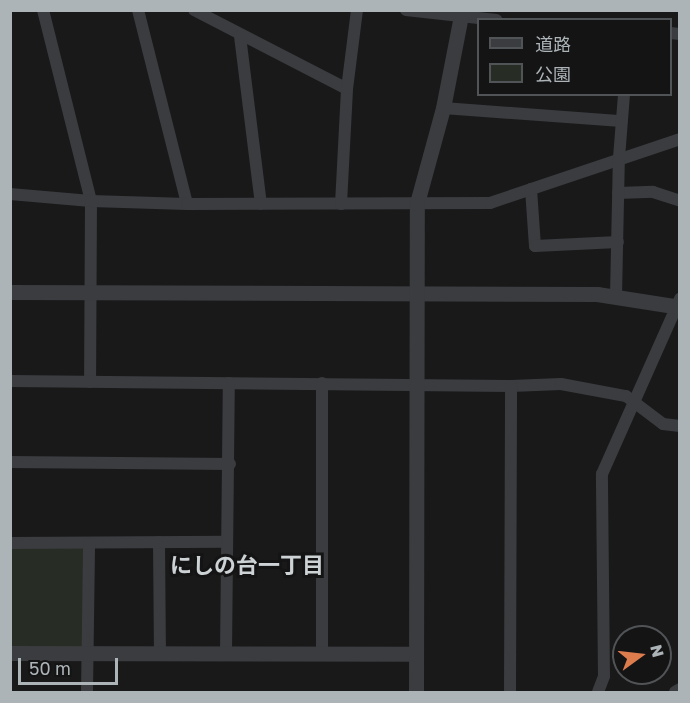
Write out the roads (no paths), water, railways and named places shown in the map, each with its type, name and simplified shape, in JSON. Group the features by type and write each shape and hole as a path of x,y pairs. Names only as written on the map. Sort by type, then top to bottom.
{"street":[{"path":"43,10 91,201 90,382"},
{"path":"138,10 187,204"},
{"path":"194,10 240,36 347,89"},
{"path":"341,204 347,89 357,10"},
{"path":"406,10 485,18"},
{"path":"416,693 417,202 443,108 462,14"},
{"path":"240,36 261,204"},
{"path":"616,296 618,158 624,96"},
{"path":"443,108 622,121"},
{"path":"10,194 91,201 187,204 489,203 680,139"},
{"path":"531,189 535,246 618,242"},
{"path":"618,193 653,192 680,201"},
{"path":"10,292 416,292 616,296 678,304 602,474 604,676 598,693"},
{"path":"10,381 582,386 626,396 663,424 680,426"},
{"path":"226,653 230,464 229,383"},
{"path":"322,383 322,654"},
{"path":"510,693 511,386"},
{"path":"10,462 230,464"},
{"path":"159,542 160,654"},
{"path":"10,543 227,542"},
{"path":"87,693 89,543"},
{"path":"10,653 86,655 416,654"}],"district":[{"name":"にしの台一丁目","path":"247,565"}]}
